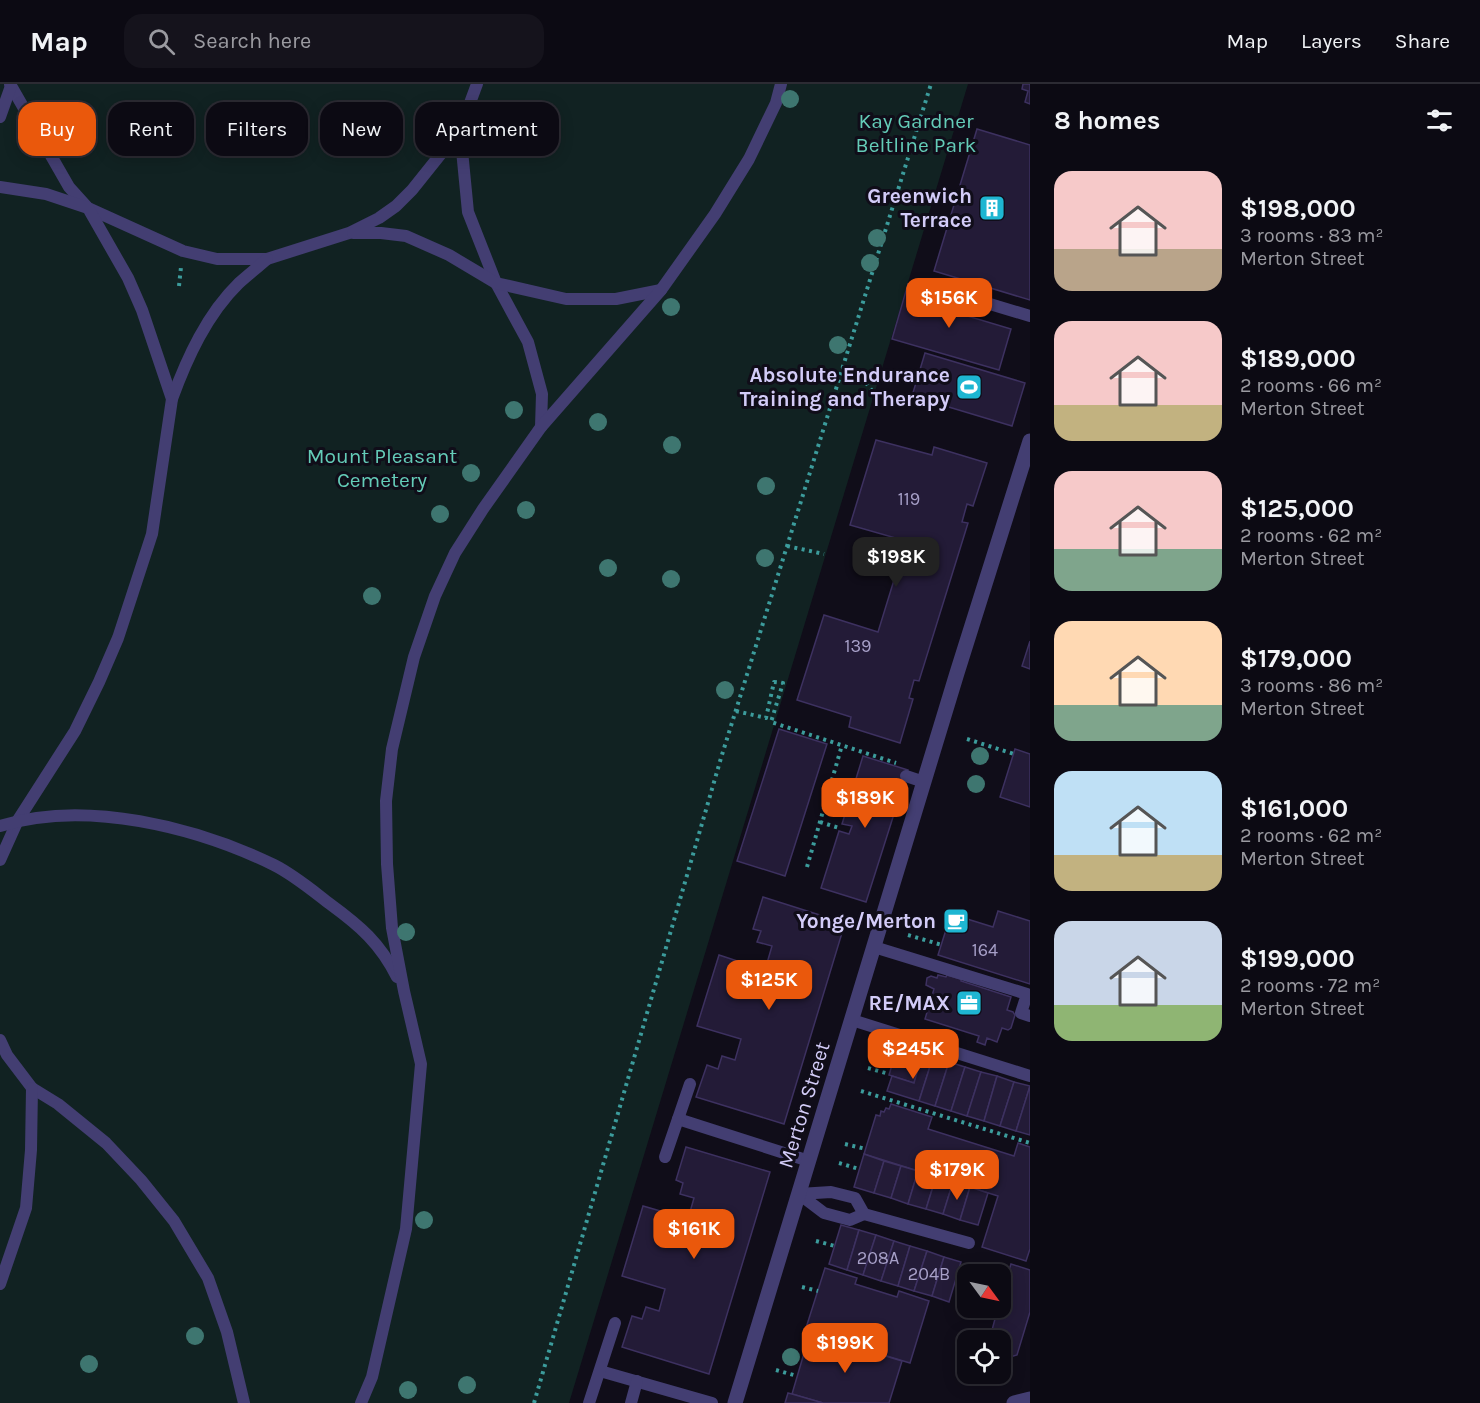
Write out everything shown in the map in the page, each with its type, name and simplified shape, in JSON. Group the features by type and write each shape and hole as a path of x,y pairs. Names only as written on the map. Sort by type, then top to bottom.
{"street":[{"name":"Merton Street","path":"735,1403 1030,441"},
{"path":"1014,1403 1030,1399"}],"lane":[{"path":"470,102 477,84"},
{"path":"361,1403 372,1377 406,1229 422,1064 404,991 392,928 387,864 386,801 392,749 402,701 435,596 455,553 483,508 541,427 661,290 715,214 749,159 776,104 781,84"},
{"path":"0,117 10,85"},
{"path":"10,85 69,188 88,208 128,279 142,310 172,399"},
{"path":"0,187 46,194 88,208 183,251 217,259 267,259 349,233 379,218 396,206 440,156"},
{"path":"463,156 468,212 496,283 531,350 542,394 541,427"},
{"path":"349,233 406,236 449,255 496,283 566,299 616,299 661,290"},
{"path":"0,860 18,820 75,731 118,638 152,534 172,399 182,372 208,322 238,284 267,259"},
{"path":"970,298 1030,316"},
{"path":"906,776 924,782"},
{"path":"0,826 18,820 61,816 110,816 162,825 223,844 276,866 359,926 387,956 404,991"},
{"path":"874,947 1027,994 1021,1013 1030,1016"},
{"path":"852,1020 1030,1076"},
{"path":"0,1040 7,1055 32,1088 58,1104 106,1143 141,1180 174,1221 208,1278 227,1332 244,1403"},
{"path":"665,1157 690,1084"},
{"path":"0,1284 26,1208 31,1150 32,1088"},
{"path":"678,1119 808,1161"},
{"path":"800,1194 831,1192 855,1198 864,1214"},
{"path":"800,1194 824,1212 850,1220 864,1214 969,1243"},
{"path":"589,1403 615,1323"},
{"path":"600,1371 712,1403"},
{"path":"631,1403 637,1381"}],"path":[{"path":"534,1403 736,711 931,84"},
{"path":"842,367 859,373 872,391"},
{"path":"787,546 824,554"},
{"path":"736,711 766,718 774,682 783,684 771,722 899,764"},
{"path":"967,739 1014,754"},
{"path":"807,867 842,745"},
{"path":"820,822 839,828"},
{"path":"909,935 942,945"},
{"path":"868,1068 889,1074"},
{"path":"861,1091 1030,1143"},
{"path":"845,1144 866,1149"},
{"path":"839,1163 859,1169"},
{"path":"816,1241 835,1246"},
{"path":"802,1287 818,1291"},
{"path":"776,1370 797,1376"}],"green space":[{"name":"Mount Pleasant Cemetery","path":"0,84 968,84 569,1403 0,1403"}],"building":[{"path":"1023,84 1030,84 1030,104 1025,102 1028,91 1022,89"},
{"name":"Greenwich Terrace","path":"977,129 1030,145 1030,300 934,271"},
{"path":"908,284 958,299 954,312 1011,329 999,370 892,339"},
{"name":"Absolute Endurance Training and Therapy","path":"925,353 1025,383 1012,426 912,396"},
{"path":"876,440 932,455 934,447 987,463 973,506 967,504 962,522 968,523 919,681 914,680 909,698 913,699 900,743 849,727 851,717 797,700 824,615 878,632 906,541 850,525"},
{"path":"1030,641 1030,669 1022,666"},
{"path":"779,729 827,744 785,876 737,861"},
{"path":"1015,749 1030,754 1030,807 1000,797"},
{"path":"863,756 908,770 866,902 821,888 839,831 849,834 852,826 842,824"},
{"path":"763,897 845,923 784,1124 696,1097 707,1065 718,1069 722,1056 735,1060 741,1039 697,1026 719,955 765,970 772,946 757,942 761,931 753,929"},
{"path":"998,911 1030,921 1030,984 938,955 951,914 993,927"},
{"name":"RE/MAX","path":"938,975 961,979 961,981 1011,997 1007,1010 1015,1015 1011,1028 1008,1030 1002,1028 997,1042 987,1038 985,1045 977,1042 979,1036 925,1019 934,989 926,985 927,978 931,976 937,978"},
{"path":"902,1044 923,1051 914,1083 889,1075 894,1058 897,1059"},
{"path":"923,1051 934,1054 919,1101 887,1091 892,1076 914,1083"},
{"path":"933,1057 949,1062 935,1106 919,1101"},
{"path":"949,1062 965,1067 951,1111 935,1106"},
{"path":"965,1067 981,1072 967,1116 951,1111"},
{"path":"981,1072 997,1076 984,1121 967,1116"},
{"path":"997,1076 1014,1082 1000,1126 984,1121"},
{"path":"1014,1082 1030,1086 1016,1131 1000,1126"},
{"path":"1030,1086 1030,1135 1016,1131"},
{"path":"891,1104 932,1117 928,1129 1014,1156 1018,1143 1030,1147 1030,1249 1026,1261 982,1247 998,1196 864,1154 876,1115 880,1116 881,1111 889,1109"},
{"path":"686,1147 770,1172 709,1374 622,1347 632,1316 642,1319 646,1307 659,1311 665,1289 622,1276 643,1206 688,1219 694,1198 680,1194 683,1183 676,1180"},
{"path":"864,1154 884,1161 874,1193 854,1187"},
{"path":"884,1161 901,1166 891,1198 874,1193"},
{"path":"901,1166 918,1171 908,1204 891,1198"},
{"path":"918,1171 936,1177 926,1209 908,1204"},
{"path":"936,1177 953,1182 943,1214 926,1209"},
{"path":"953,1182 970,1187 960,1220 943,1214"},
{"path":"970,1187 988,1193 978,1225 960,1220"},
{"path":"841,1225 859,1230 847,1270 829,1264"},
{"path":"859,1230 876,1235 863,1275 847,1270"},
{"path":"876,1235 894,1241 881,1281 863,1275"},
{"path":"894,1241 910,1246 898,1286 881,1281"},
{"path":"910,1246 927,1251 914,1291 898,1286"},
{"path":"927,1251 944,1257 932,1296 914,1291"},
{"path":"944,1257 961,1262 957,1264 957,1275 949,1302 932,1296"},
{"path":"1011,1264 1030,1270 1030,1312 1017,1355 1011,1357 1011,1330 992,1330 995,1318 1011,1318"},
{"path":"825,1268 857,1278 855,1284 897,1297 899,1291 929,1301 910,1363 880,1354 882,1348 839,1335 837,1341 805,1331"},
{"path":"810,1333 902,1361 889,1403 823,1403 792,1394"},
{"path":"788,1393 792,1394 823,1403 785,1403"}],"place":[{"name":"Greenwich Terrace","path":"992,208"},
{"name":"Absolute Endurance Training and Therapy","path":"969,387"},
{"name":"Yonge/Merton","path":"956,921"},
{"name":"RE/MAX","path":"969,1003"}],"park label":[{"name":"Kay Gardner Beltline Park","path":"916,133"}]}
